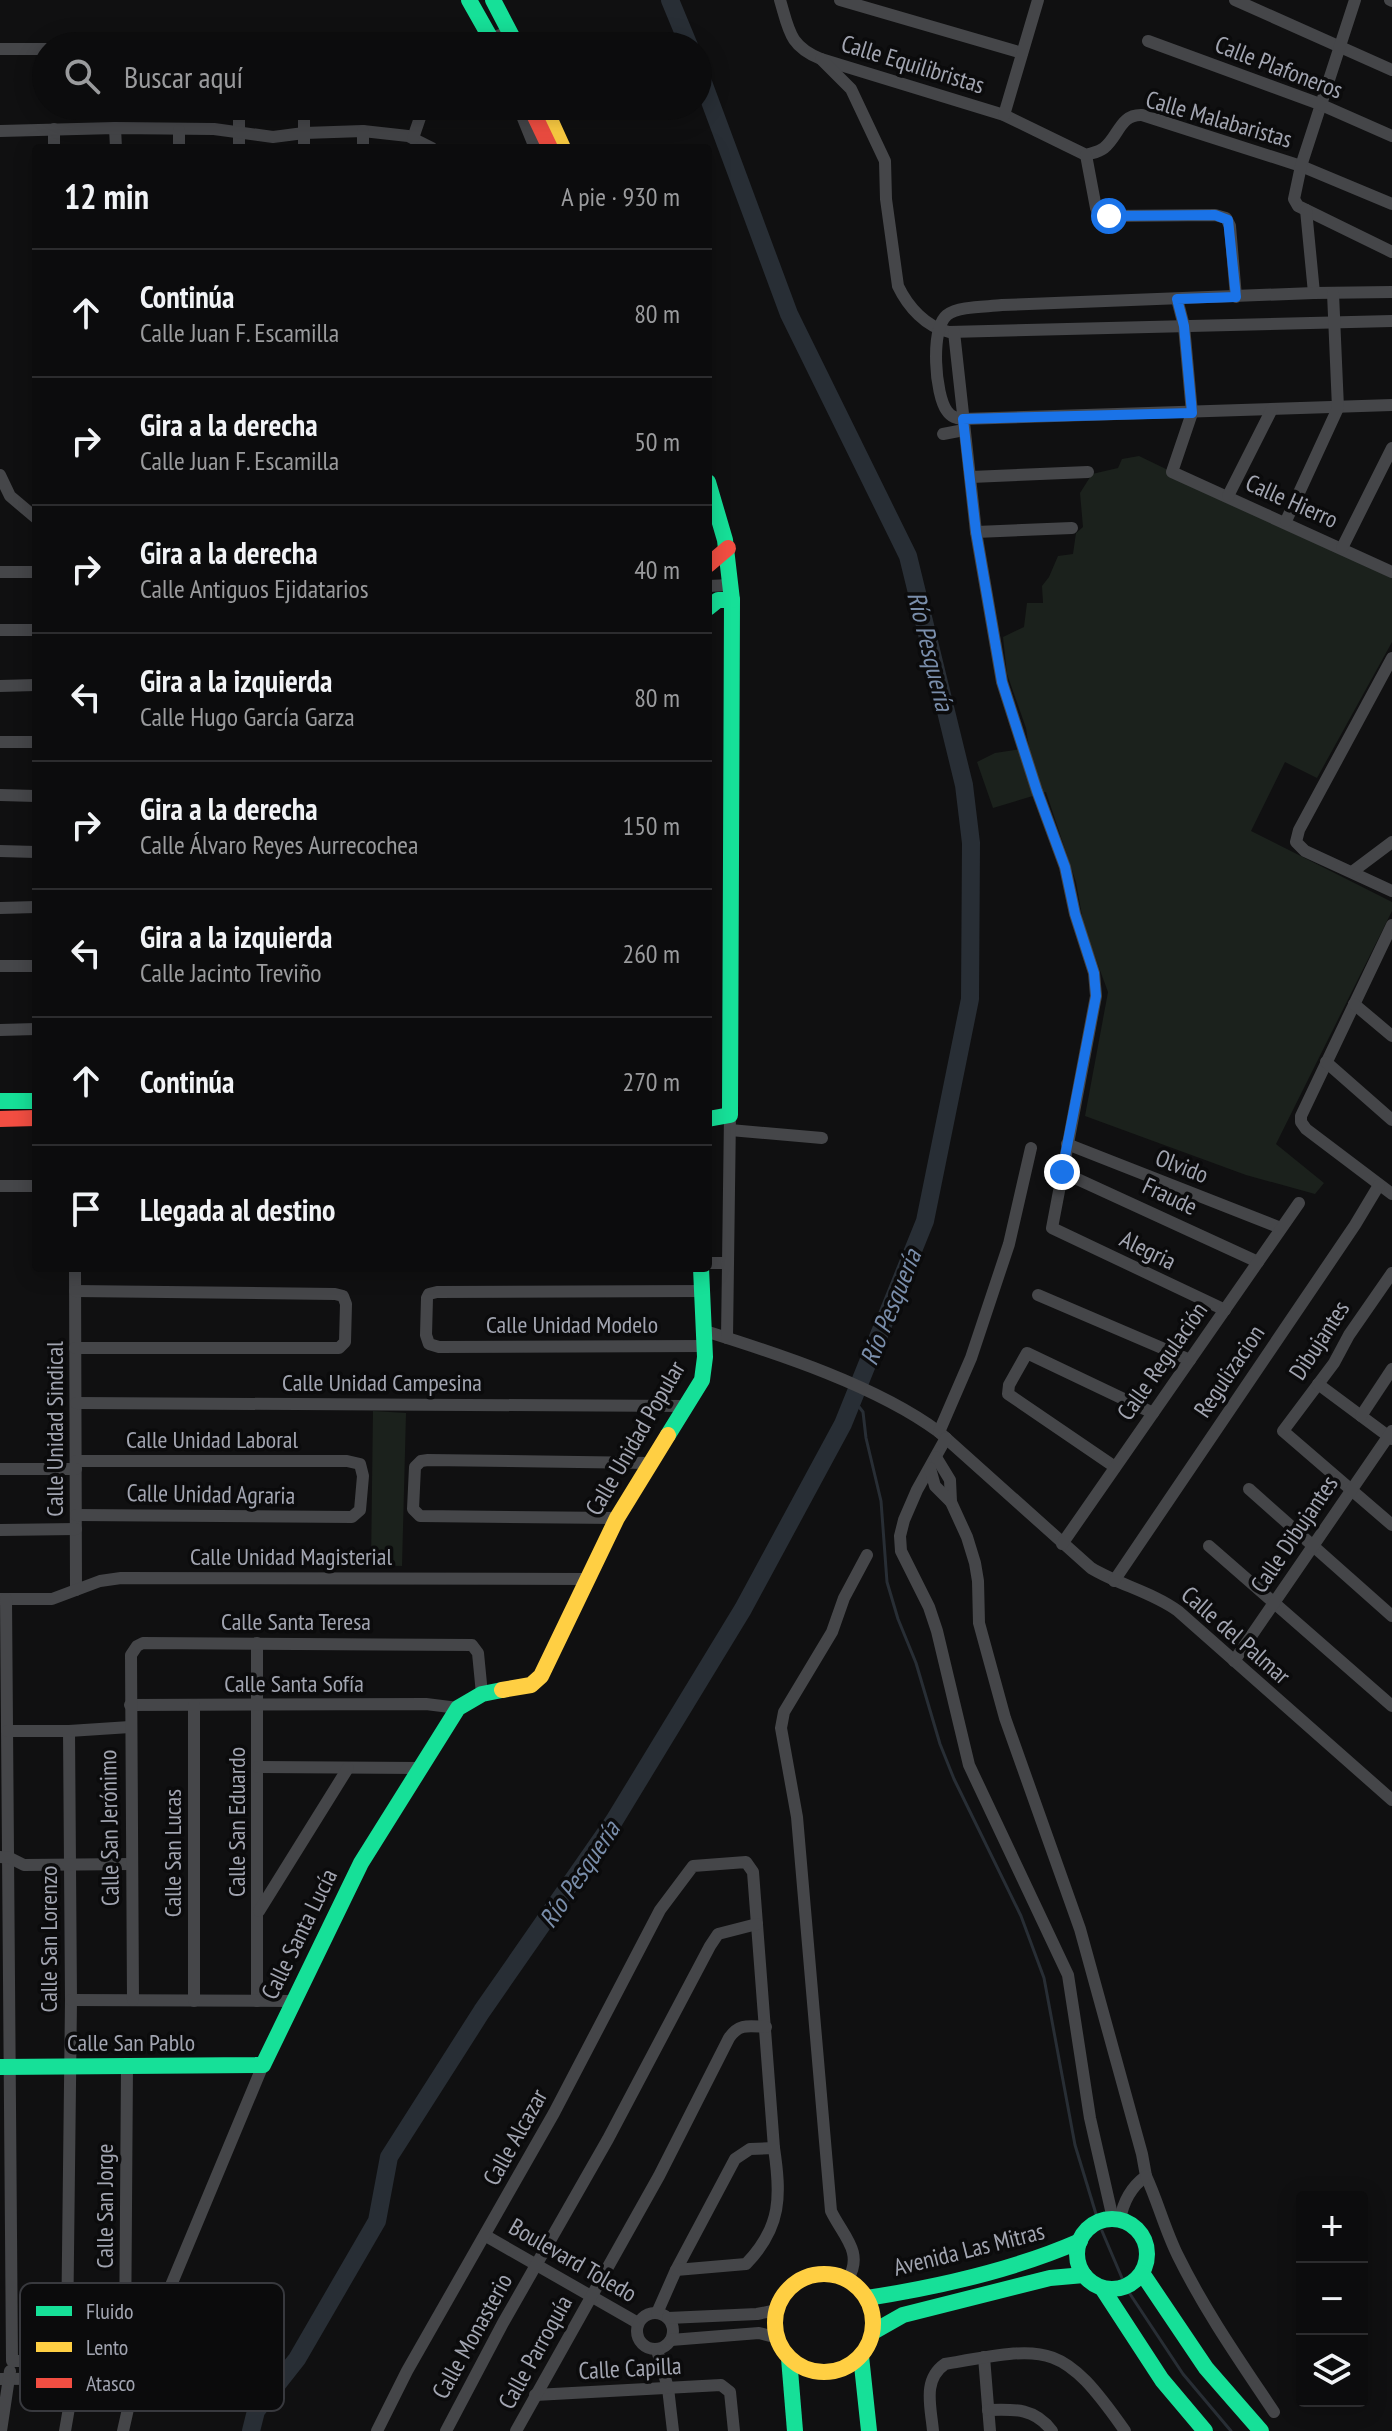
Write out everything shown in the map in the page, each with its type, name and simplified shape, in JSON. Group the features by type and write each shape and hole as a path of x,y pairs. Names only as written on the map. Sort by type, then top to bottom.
{"street":[{"path":"469,0 487,32"},
{"path":"493,0 510,32"},
{"path":"780,0 795,44 815,56 851,89 885,161 886,199 898,286 913,308 939,330 1392,321"},
{"path":"840,0 1022,53"},
{"path":"1038,0 1004,115 1086,155 1099,213 1109,216 1215,215 1226,218 1230,226 1236,297"},
{"path":"1235,0 1392,70"},
{"path":"1355,0 1301,166 1294,192 1295,203 1392,252"},
{"name":"Calle Plafoneros","path":"1148,41 1323,105 1392,136"},
{"path":"0,49 32,49"},
{"name":"Calle Equilibristas","path":"815,56 1004,115"},
{"path":"851,89 860,71"},
{"name":"Calle Malabaristas","path":"1086,155 1106,147 1125,120 1137,115 1301,166 1392,204"},
{"path":"239,120 239,144"},
{"path":"304,120 304,144"},
{"path":"0,131 115,128 239,132 273,137 363,131 387,132 424,144 424,120"},
{"path":"524,120 533,144"},
{"path":"537,120 548,144"},
{"path":"550,120 561,144"},
{"path":"115,128 116,144"},
{"path":"54,129 54,144"},
{"path":"179,130 179,144"},
{"path":"363,131 363,144"},
{"path":"1306,210 1314,293"},
{"path":"964,425 950,415 941,398 936,373 939,330 943,319 951,312 1002,305 1392,292"},
{"path":"1286,521 1338,408 1333,293"},
{"path":"1177,299 1184,326 1192,413"},
{"path":"954,332 976,532 1002,682 1065,867 1075,914 1094,973 1096,996 1062,1172"},
{"path":"943,434 964,425 1392,405"},
{"path":"1228,496 1272,409"},
{"name":"Calle Hierro","path":"1192,413 1172,472 1286,521 1392,572"},
{"path":"1342,548 1392,448"},
{"path":"971,477 1088,472"},
{"path":"0,475 10,496 32,515"},
{"path":"712,492 728,548 732,592 727,1338"},
{"path":"976,532 1072,528"},
{"path":"712,562 728,548"},
{"path":"0,572 32,572"},
{"path":"712,587 732,592"},
{"path":"712,605 732,592"},
{"path":"0,630 32,630"},
{"path":"1392,658 1299,830 1296,842 1305,851 1392,891"},
{"path":"0,686 32,685"},
{"path":"0,742 32,742"},
{"path":"0,795 32,796"},
{"path":"1352,872 1390,841"},
{"path":"0,851 32,852"},
{"path":"0,908 32,907"},
{"path":"1392,925 1304,1106 1301,1122 1392,1194"},
{"path":"1381,948 1392,958"},
{"path":"0,966 32,966"},
{"path":"1354,1004 1392,1036"},
{"path":"0,1030 32,1029"},
{"path":"1326,1062 1392,1120"},
{"path":"0,1101 32,1101"},
{"path":"0,1119 32,1118"},
{"path":"712,1120 822,1138"},
{"name":"Olvido","path":"1067,1144 1281,1228"},
{"path":"1031,1148 1009,1244 933,1462 904,1520 901,1551 929,1607 937,1631 969,1765 1068,1975 1090,2118 1117,2220"},
{"name":"Alegria","path":"1062,1172 1052,1228 1225,1310"},
{"name":"Fraude","path":"1062,1172 1258,1262"},
{"name":"Regulizacion","path":"1114,1581 1379,1185"},
{"path":"0,1186 32,1186"},
{"name":"Calle Regulación","path":"1062,1544 1299,1203"},
{"path":"712,1263 728,1263"},
{"name":"Calle Unidad Sindical","path":"75,1272 76,1590"},
{"name":"Calle Unidad Popular","path":"586,1579 649,1463 702,1380 705,1339 701,1272"},
{"name":"Dibujantes","path":"1350,1490 1283,1431 1392,1273"},
{"path":"75,1291 335,1294 345,1299 346,1335 343,1346 330,1348 75,1348"},
{"name":"Calle Unidad Modelo","path":"703,1291 437,1292 429,1294 427,1298 426,1335 429,1344 439,1347 727,1338 778,1355"},
{"path":"1038,1295 1190,1360"},
{"path":"1115,1467 1008,1394 1009,1385 1027,1353 1153,1413"},
{"name":"Calle del Palmar","path":"778,1355 916,1415 1091,1568 1114,1581 1163,1600 1392,1800"},
{"path":"1361,1416 1392,1369"},
{"path":"1318,1384 1391,1435"},
{"name":"Calle Unidad Campesina","path":"76,1403 687,1406"},
{"name":"Calle Dibujantes","path":"1234,1661 1391,1435"},
{"path":"617,1518 415,1514 414,1472 417,1463 428,1460 649,1463"},
{"name":"Calle Unidad Laboral","path":"76,1465 347,1461 360,1464 363,1476 360,1510 357,1515 346,1517"},
{"path":"933,1462 935,1486 951,1502 975,1563 979,1623 988,1660 1005,1718 1080,1929 1146,2176 1176,2251 1207,2313 1274,2412"},
{"path":"0,1469 76,1465"},
{"path":"1249,1489 1392,1616"},
{"path":"1350,1490 1392,1525"},
{"name":"Calle Unidad Agraria","path":"76,1515 346,1517"},
{"path":"0,1530 76,1529"},
{"path":"1209,1546 1392,1706"},
{"path":"848,2279 856,2262 855,2252 831,2211 797,1817 781,1728 784,1712 832,1632 844,1598 867,1555"},
{"name":"Calle Unidad Magisterial","path":"3,1599 52,1599 100,1581 121,1578 586,1579"},
{"name":"Calle Santa Lucía","path":"172,2283 263,2065 361,1863 458,1708 482,1694 537,1682 586,1579"},
{"path":"1,2431 4,2378 12,2361 5,2067 7,1731 3,1599"},
{"name":"Calle Santa Teresa","path":"131,1655 133,1649 143,1643 467,1644 476,1647 478,1653 482,1694"},
{"name":"Calle San Eduardo","path":"257,1643 257,2001"},
{"name":"Calle San Jerónimo","path":"131,1655 133,2000"},
{"name":"Calle Santa Sofía","path":"130,1705 426,1704 458,1708"},
{"name":"Calle San Lucas","path":"194,1705 194,2001"},
{"path":"7,1731 130,1727"},
{"name":"Calle San Lorenzo","path":"68,2283 71,2000 69,1731"},
{"path":"258,1767 421,1768"},
{"path":"258,1913 348,1768"},
{"path":"5,1858 24,1865 131,1864"},
{"name":"Calle Alcazar","path":"377,2431 407,2371 486,2236 660,1910 693,1866 749,1864 753,1872 757,1924"},
{"path":"5,1873 24,1865"},
{"path":"676,2270 746,2264 768,2231 779,2202 757,1924"},
{"name":"Calle Monasterio","path":"446,2431 608,2139 710,1946 718,1934 757,1924"},
{"path":"71,2000 292,2001"},
{"name":"Calle Parroquía","path":"516,2431 659,2176 729,2038 744,2025 766,2027"},
{"name":"Calle San Pablo","path":"5,2067 263,2065"},
{"name":"Calle San Jorge","path":"125,2283 127,2066"},
{"path":"662,2315 676,2270 735,2159 750,2149 774,2148"},
{"path":"1117,2220 1126,2199 1146,2176"},
{"path":"1102,2288 1124,2287 1142,2273 1147,2258 1145,2243 1133,2226 1117,2220 1094,2225 1080,2241 1078,2262 1084,2275 1102,2288 1162,2380 1205,2431"},
{"name":"Boulevard Toledo","path":"486,2236 638,2323"},
{"name":"Avenida Las Mitras","path":"867,2298 906,2292 1044,2257 1080,2241"},
{"path":"1142,2273 1206,2368 1261,2431"},
{"path":"789,2358 810,2370 828,2372 846,2367 861,2356 873,2332 873,2314 867,2298 848,2279 832,2274 806,2277 791,2287 777,2310 778,2338 789,2358 795,2431"},
{"name":"Avenida Las Mitras","path":"873,2332 903,2315 1050,2278 1084,2275"},
{"path":"657,2350 641,2344 637,2334 638,2323 646,2315 757,2314 777,2310"},
{"path":"757,2314 759,2333"},
{"path":"662,2315 673,2328 671,2340"},
{"path":"657,2350 671,2340 759,2333 778,2338"},
{"path":"657,2350 668,2388 673,2431"},
{"path":"933,2431 929,2385 936,2370 945,2364 1027,2352 1044,2354 1075,2368 1125,2431"},
{"path":"861,2356 869,2431"},
{"path":"984,2357 990,2431"},
{"name":"Calle San Lorenzo","path":"12,2361 20,2361"},
{"name":"Calle Capilla","path":"535,2395 721,2385 727,2388 731,2397 734,2431"},
{"path":"988,2410 1028,2411 1039,2417 1052,2431"},
{"path":"65,2431 68,2411"},
{"name":"Calle Santa Lucía","path":"123,2431 128,2411"}],"shaded area":[{"path":"1139,456 1392,578 1392,642 1317,778 1285,762 1251,831 1392,902 1392,911 1276,1144 1324,1183 1315,1194 1246,1175 1085,1116 1108,992 1084,927 1076,882 1046,792 993,808 977,762 995,753 1029,748 1026,728 1007,674 1003,637 1024,627 1027,603 1043,603 1042,586 1058,556 1073,554 1076,533 1083,527 1080,493 1092,474 1118,468 1122,459"},
{"path":"373,1411 406,1413 402,1566 371,1565"}],"waterway":[{"name":"Río Pesquería","path":"670,0 683,32"},
{"name":"Río Pesquería","path":"284,2375 297,2359 377,2221 389,2157 482,2011 614,1821 743,1609 843,1424 925,1221 970,999 971,843 964,785 908,556 789,314 712,107"},
{"path":"853,1399 863,1412 881,1501 887,1582 898,1619 916,1663 940,1744 954,1779 1021,1916 1044,1978 1075,2145 1096,2214"},
{"path":"1102,2231 1122,2278"},
{"path":"1130,2294 1183,2374 1231,2431"},
{"name":"Río Pesquería","path":"251,2431 256,2411"}],"traffic: fast":[{"path":"469,0 487,32"},
{"path":"493,0 510,32"},
{"path":"712,496 725,540 732,600 730,1115 712,1118"},
{"path":"712,605 718,600 732,600"},
{"path":"0,1101 32,1101"},
{"path":"668,1435 702,1380 705,1357 701,1272"},
{"path":"0,2067 263,2065 361,1863 458,1708 482,1694 502,1690"},
{"path":"1112,2219 1137,2229 1147,2254 1137,2279 1112,2289 1087,2279 1077,2254 1087,2229 1112,2219"},
{"path":"867,2298 975,2276 1029,2261 1080,2241"},
{"path":"1142,2273 1206,2368 1261,2431"},
{"path":"873,2332 903,2315 1050,2278 1084,2275"},
{"path":"1102,2288 1162,2380 1205,2431"},
{"path":"861,2356 869,2431"},
{"path":"789,2358 795,2431"}],"traffic: slow":[{"path":"550,120 561,144"},
{"path":"502,1690 531,1685 541,1676 617,1518 668,1435"},
{"path":"824,2274 843,2277 859,2288 870,2304 873,2323 870,2342 859,2358 843,2369 824,2372 805,2369 789,2358 778,2342 775,2323 778,2304 789,2288 805,2277 824,2274"}],"traffic: jam":[{"path":"537,120 548,144"},
{"path":"712,562 728,548"},
{"path":"0,1119 32,1118"}],"route":[{"path":"1062,1172 1096,996 1094,973 1075,914 1065,867 1002,682 976,532 963,419 1192,413 1184,326 1177,299 1236,297 1228,220 1215,215 1109,216"}]}
